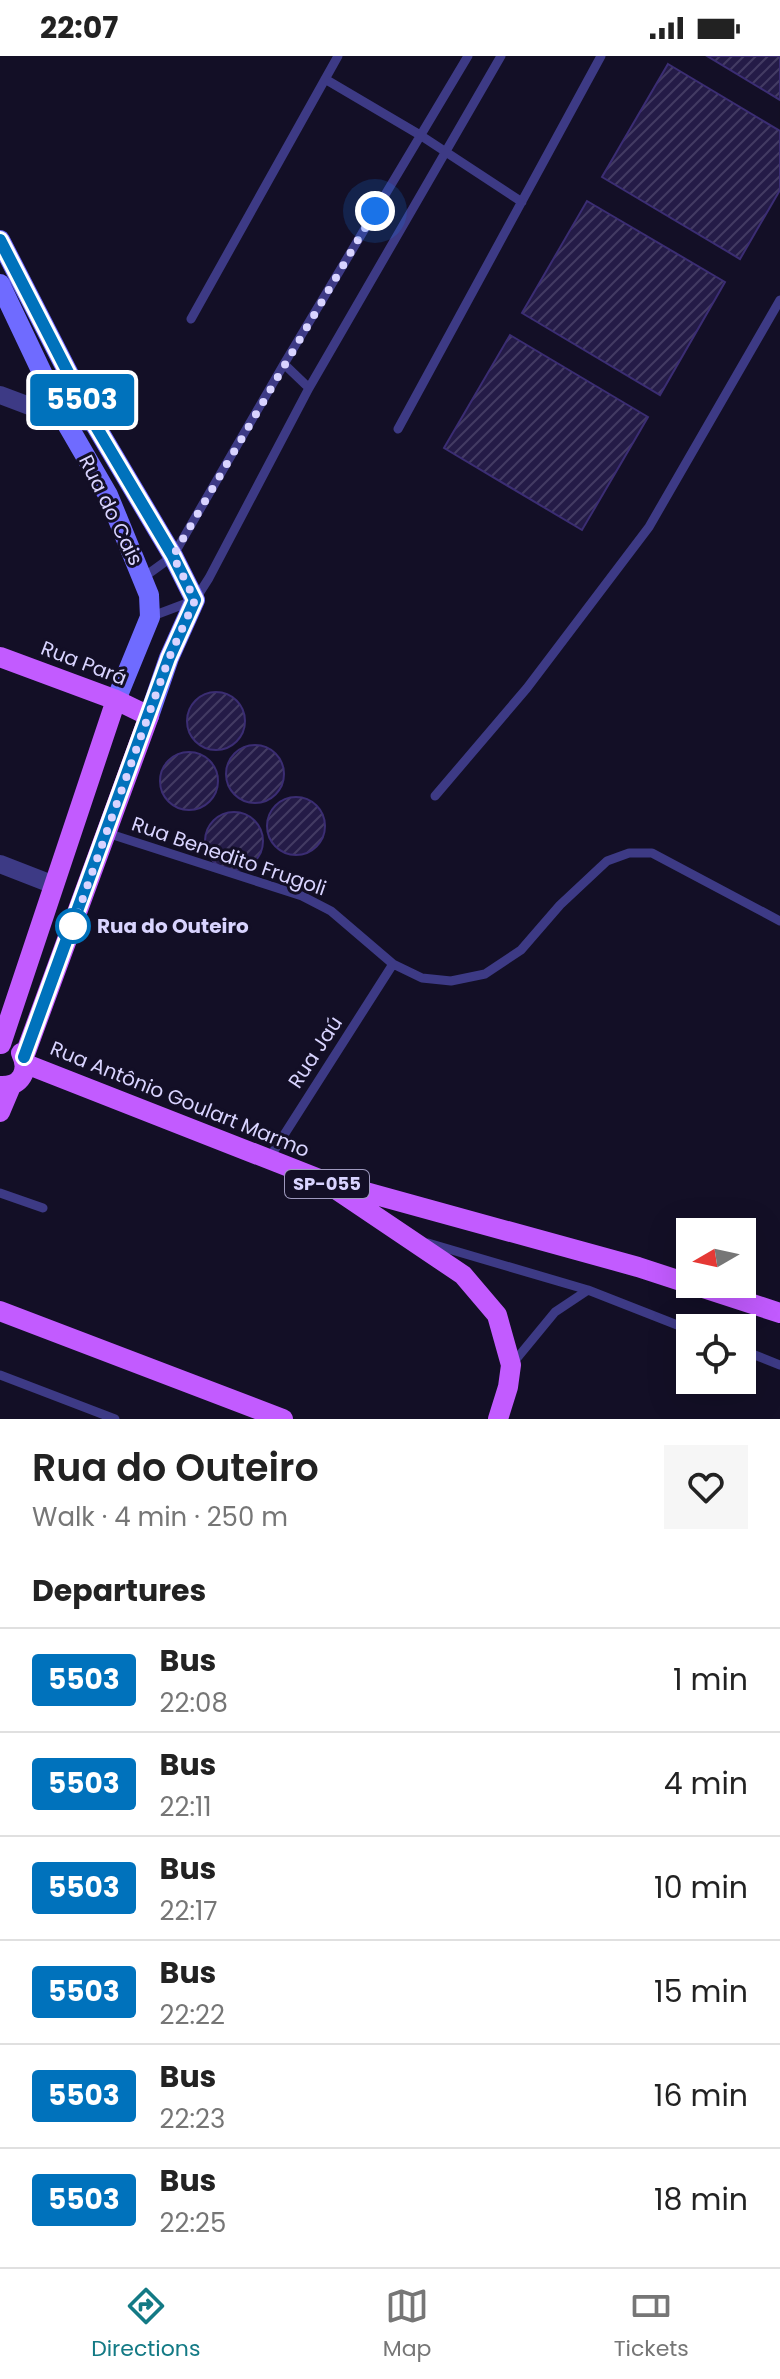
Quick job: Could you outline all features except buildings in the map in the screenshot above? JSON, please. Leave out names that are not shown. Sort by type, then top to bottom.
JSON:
[{"type":"main road","name":"Rua do Cais","points":[[0,240],[94,423],[173,556],[195,600]]},
{"type":"main road","name":"Rua do Cais","points":[[0,284],[64,419],[108,495],[144,577],[150,617]]},
{"type":"main road","points":[[0,1112],[6,1086],[22,1077],[25,1060],[169,658],[195,600]]},
{"type":"main road","points":[[0,1044],[116,700],[150,617]]},
{"type":"main road","name":"Rua Pará","points":[[0,657],[116,700],[149,716]]},
{"type":"main road","name":"Rua Antônio Goulart Marmo","points":[[0,1044],[15,1047],[25,1060],[322,1180],[463,1275],[497,1315],[511,1365],[498,1419]]},
{"type":"main road","points":[[322,1180],[676,1279]]},
{"type":"main road","points":[[733,1298],[780,1313]]},
{"type":"main road","points":[[0,1311],[283,1419]]},
{"type":"street","points":[[0,395],[64,419],[94,423]]},
{"type":"street","points":[[0,864],[54,885]]},
{"type":"lane","points":[[191,319],[338,56]]},
{"type":"lane","points":[[144,577],[173,556],[468,56]]},
{"type":"lane","points":[[150,617],[195,600],[209,578],[309,388],[501,56]]},
{"type":"lane","points":[[398,429],[601,56]]},
{"type":"lane","points":[[325,79],[420,135],[522,202]]},
{"type":"lane","points":[[435,796],[527,688],[649,527],[780,300]]},
{"type":"lane","points":[[284,364],[309,388]]},
{"type":"lane","name":"Rua Benedito Frugoli","points":[[107,833],[302,896],[331,911],[393,964],[422,978],[451,981],[485,974],[521,950],[560,905],[607,861],[629,853],[652,853],[780,921]]},
{"type":"lane","name":"Rua Jaú","points":[[268,1160],[393,964]]},
{"type":"lane","points":[[0,1193],[43,1208]]},
{"type":"lane","points":[[405,1236],[588,1290],[676,1325]]},
{"type":"lane","points":[[511,1365],[555,1312],[588,1290]]},
{"type":"lane","points":[[756,1356],[780,1365]]},
{"type":"lane","points":[[0,1375],[115,1419]]},
{"type":"bus line","name":"5503","points":[[0,240],[94,423],[173,556],[195,600],[169,658],[24,1057]]},
{"type":"place","name":"Rua do Outeiro","points":[[73,926]]},
{"type":"route","points":[[73,926],[169,658],[195,600],[173,556],[375,211]]}]
